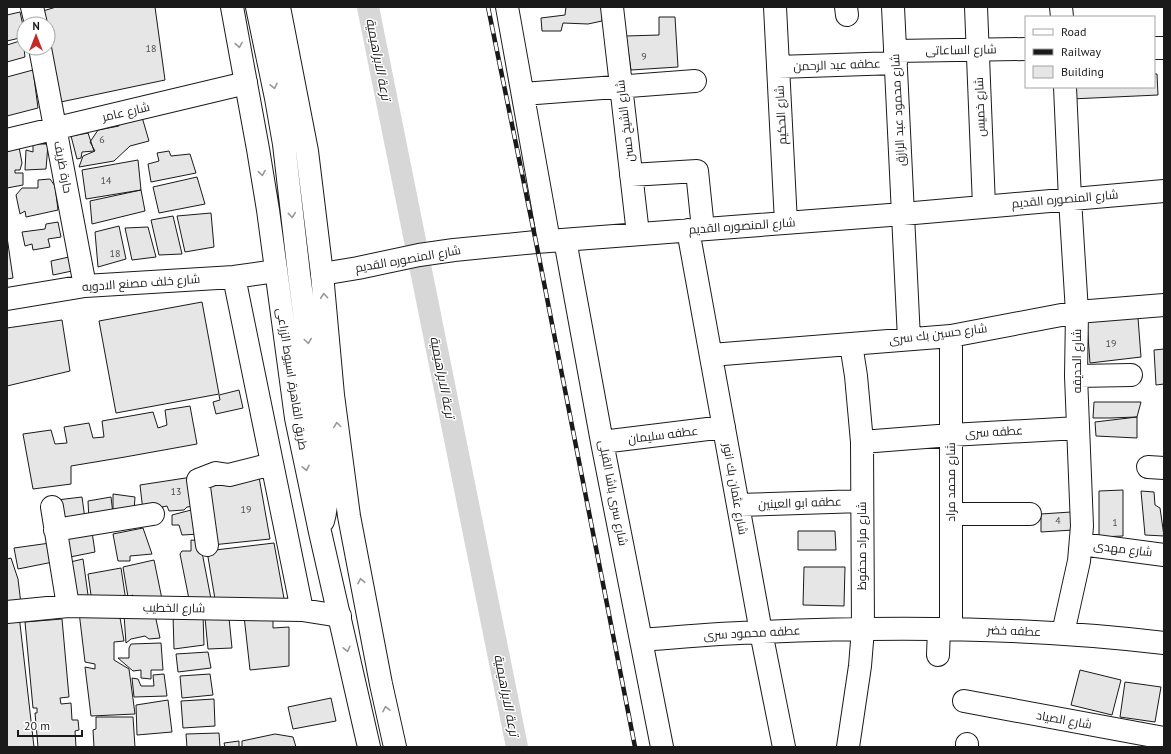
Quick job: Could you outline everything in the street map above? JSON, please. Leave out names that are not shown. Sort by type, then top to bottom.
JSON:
[{"type":"main road","name":"طريق القاهرة, اسيوط الزراعى","points":[[232,7],[268,210],[296,418],[320,532],[369,747]]},
{"type":"main road","points":[[257,7],[284,144],[327,494],[327,507],[320,532]]},
{"type":"main road","points":[[279,7],[307,151],[322,274],[333,395],[349,516],[381,684],[395,747]]},
{"type":"main road","name":"شارع سرى باشا القبلى","points":[[507,7],[523,94],[602,442],[662,747]]},
{"type":"main road","name":"شارع الشيخ حسن","points":[[612,7],[638,234]]},
{"type":"main road","name":"شارع الحكيم","points":[[775,7],[786,223]]},
{"type":"main road","name":"شارع محمود عبد الرازق","points":[[893,7],[909,339]]},
{"type":"main road","name":"شارع خميس","points":[[976,7],[984,206]]},
{"type":"main road","name":"شارع الساعاتى","points":[[896,57],[978,50],[1025,48]]},
{"type":"main road","name":"حارة ظريف","points":[[42,56],[85,286]]},
{"type":"main road","name":"عطفه عبد الرحمن","points":[[778,67],[896,57]]},
{"type":"main road","points":[[523,94],[695,81]]},
{"type":"main road","name":"شارع عامر","points":[[7,140],[246,84]]},
{"type":"main road","name":"شارع الحديقه","points":[[1063,633],[1076,578],[1081,544],[1082,509],[1076,376],[1077,312],[1065,88]]},
{"type":"main road","name":"شارع عثمان بك انور","points":[[631,175],[697,171],[695,230],[711,355],[761,632],[784,747]]},
{"type":"main road","name":"شارع المنصوره القديم","points":[[322,274],[419,255],[454,250],[557,240],[903,214],[1164,191]]},
{"type":"main road","name":"شارع خلف مصنع الادويه","points":[[7,299],[85,286],[234,277],[276,271]]},
{"type":"main road","points":[[234,277],[302,610]]},
{"type":"main road","name":"شارع حسين بك سرى","points":[[711,355],[951,336],[1077,312],[1164,304]]},
{"type":"main road","name":"شارع محمد مراد","points":[[938,656],[945,629],[951,514],[951,336]]},
{"type":"main road","name":"شارع مراد محفوظ","points":[[848,747],[860,666],[862,629],[862,442],[852,344]]},
{"type":"main road","points":[[1076,376],[1130,375]]},
{"type":"main road","name":"عطفه سليمان","points":[[602,442],[724,427]]},
{"type":"main road","name":"عطفه سرى","points":[[862,442],[951,435],[1078,428]]},
{"type":"main road","points":[[207,545],[198,480],[216,473],[228,475],[272,464]]},
{"type":"main road","name":"عطفه ابو العينين","points":[[738,505],[862,501]]},
{"type":"main road","points":[[52,507],[68,606]]},
{"type":"main road","points":[[55,530],[153,514]]},
{"type":"main road","points":[[951,514],[1030,514]]},
{"type":"main road","name":"شارع مهدى","points":[[1081,544],[1164,555]]},
{"type":"main road","name":"شارع الخطيب","points":[[7,612],[68,606],[302,610],[340,616]]},
{"type":"main road","name":"عطفه محمود سرى","points":[[641,640],[761,632],[862,629]]},
{"type":"main road","name":"عطفه خضر","points":[[862,629],[1007,630],[1063,633],[1164,643]]},
{"type":"main road","name":"شارع الصياد","points":[[964,701],[1164,738]]},
{"type":"building","points":[[56,7],[155,7],[165,80],[56,103],[49,56],[56,56],[56,16],[44,16],[43,11]]},
{"type":"building","points":[[566,7],[602,7],[602,21],[588,24],[563,23],[561,31],[542,31],[541,18],[565,15]]},
{"type":"building","points":[[20,12],[21,16],[16,16],[16,39],[7,41],[7,15]]},
{"type":"building","points":[[659,17],[675,17],[678,67],[631,70],[626,36],[659,35]]},
{"type":"building","points":[[16,42],[16,56],[25,57],[7,62],[7,45]]},
{"type":"building","points":[[33,70],[38,108],[7,116],[7,77]]},
{"type":"building","points":[[1155,74],[1157,74],[1158,95],[1071,99],[1070,88],[1155,88]]},
{"type":"building","points":[[142,117],[149,141],[130,146],[114,161],[79,167],[83,156],[95,151],[90,142],[98,130],[119,126],[119,123]]},
{"type":"building","points":[[88,133],[94,151],[82,152],[81,158],[77,159],[71,136]]},
{"type":"building","points":[[33,144],[48,144],[46,169],[25,170],[26,150],[33,152]]},
{"type":"building","points":[[19,147],[22,163],[20,170],[15,170],[15,173],[23,173],[23,185],[7,188],[7,149]]},
{"type":"building","points":[[169,151],[171,156],[190,154],[196,173],[151,182],[148,164],[159,161],[157,153]]},
{"type":"building","points":[[138,160],[141,190],[86,199],[82,170]]},
{"type":"building","points":[[197,177],[205,204],[159,213],[153,187]]},
{"type":"building","points":[[50,179],[55,186],[58,210],[26,217],[25,211],[20,214],[16,195],[22,188],[38,188],[38,180]]},
{"type":"building","points":[[141,190],[145,211],[92,224],[90,201]]},
{"type":"building","points":[[211,213],[214,247],[185,252],[177,216]]},
{"type":"building","points":[[173,216],[182,254],[159,255],[151,220]]},
{"type":"building","points":[[58,222],[61,237],[48,239],[50,247],[33,250],[32,244],[25,246],[22,232],[45,229],[46,224]]},
{"type":"building","points":[[119,226],[126,259],[98,267],[95,232]]},
{"type":"building","points":[[148,227],[156,257],[132,260],[125,228]]},
{"type":"building","points":[[7,237],[13,278],[7,279]]},
{"type":"building","points":[[69,257],[72,271],[53,275],[51,261]]},
{"type":"building","points":[[202,302],[219,394],[116,413],[99,321]]},
{"type":"building","points":[[1093,318],[1138,318],[1141,357],[1090,363],[1087,322]]},
{"type":"building","points":[[62,320],[70,371],[7,386],[7,328]]},
{"type":"building","points":[[1164,349],[1164,384],[1156,385],[1154,350]]},
{"type":"building","points":[[239,390],[243,408],[216,414],[213,402],[220,400],[219,395]]},
{"type":"building","points":[[1094,402],[1141,402],[1137,417],[1093,418]]},
{"type":"building","points":[[190,406],[197,444],[71,466],[71,484],[33,489],[23,434],[51,430],[55,444],[67,443],[64,427],[89,423],[93,438],[104,437],[102,421],[153,412],[158,428],[167,425],[165,410]]},
{"type":"building","points":[[1137,417],[1137,438],[1096,436],[1095,422]]},
{"type":"building","points":[[192,477],[195,506],[187,507],[184,510],[169,511],[167,506],[143,511],[140,485]]},
{"type":"building","points":[[259,477],[270,539],[212,545],[202,485]]},
{"type":"building","points":[[1123,490],[1123,536],[1099,537],[1099,491]]},
{"type":"building","points":[[1141,491],[1154,492],[1155,505],[1160,508],[1164,536],[1145,535]]},
{"type":"building","points":[[113,494],[135,497],[134,511],[113,514]]},
{"type":"building","points":[[82,497],[85,519],[61,523],[57,500]]},
{"type":"building","points":[[111,497],[113,514],[89,520],[88,501]]},
{"type":"building","points":[[195,509],[200,534],[182,535],[179,525],[172,525],[172,515]]},
{"type":"building","points":[[1071,512],[1073,530],[1041,532],[1041,514]]},
{"type":"building","points":[[143,528],[152,554],[130,556],[130,561],[118,561],[113,534]]},
{"type":"building","points":[[798,531],[835,531],[836,550],[798,550]]},
{"type":"building","points":[[92,532],[95,552],[65,558],[61,538]]},
{"type":"building","points":[[191,540],[203,541],[202,552],[211,599],[189,599],[180,554],[182,551],[191,551]]},
{"type":"building","points":[[50,543],[53,562],[18,569],[14,548]]},
{"type":"building","points":[[274,543],[285,604],[216,605],[207,551]]},
{"type":"building","points":[[11,558],[18,579],[21,604],[7,605],[7,559]]},
{"type":"building","points":[[83,559],[89,602],[71,601],[66,563]]},
{"type":"building","points":[[154,560],[163,604],[133,604],[133,595],[128,597],[123,567]]},
{"type":"building","points":[[804,567],[845,567],[844,606],[803,605]]},
{"type":"building","points":[[121,568],[126,601],[92,602],[88,574]]},
{"type":"building","points":[[154,610],[160,638],[149,639],[145,636],[131,639],[126,643],[124,615]]},
{"type":"building","points":[[79,612],[119,612],[124,641],[114,642],[114,660],[129,669],[135,714],[91,716],[85,667],[95,669],[95,664],[85,662]]},
{"type":"building","points":[[19,615],[34,747],[7,747],[7,616]]},
{"type":"building","points":[[173,615],[203,615],[204,645],[174,649]]},
{"type":"building","points":[[244,616],[273,616],[273,628],[289,627],[289,666],[250,670]]},
{"type":"building","points":[[205,618],[229,618],[232,648],[208,649]]},
{"type":"building","points":[[62,619],[69,697],[60,698],[61,704],[71,703],[72,720],[78,720],[79,730],[75,731],[76,747],[38,747],[35,713],[37,713],[37,708],[33,708],[25,622]]},
{"type":"building","points":[[161,643],[163,670],[151,670],[151,679],[141,678],[141,670],[133,671],[118,658],[129,658],[129,648],[131,644]]},
{"type":"building","points":[[208,652],[211,668],[178,672],[176,654]]},
{"type":"building","points":[[1080,670],[1121,680],[1112,715],[1071,705]]},
{"type":"building","points":[[164,674],[167,696],[134,697],[132,678],[138,679],[141,686],[154,686],[153,675]]},
{"type":"building","points":[[210,674],[213,695],[182,698],[180,676]]},
{"type":"building","points":[[1125,682],[1161,687],[1155,722],[1120,717]]},
{"type":"building","points":[[331,698],[336,721],[293,729],[288,707]]},
{"type":"building","points":[[214,699],[215,726],[183,728],[181,701]]},
{"type":"building","points":[[168,700],[172,732],[137,735],[136,705]]},
{"type":"building","points":[[96,717],[133,717],[135,747],[94,747],[93,730],[96,729]]},
{"type":"building","points":[[219,733],[220,747],[187,747],[186,734]]},
{"type":"building","points":[[275,734],[293,737],[296,747],[242,747],[242,741]]},
{"type":"building","points":[[239,741],[239,747],[225,747],[224,743]]},
{"type":"waterway","name":"ترعة الابراهيمية","points":[[368,7],[517,747]]},
{"type":"railway","points":[[488,7],[536,242],[635,747]]}]
